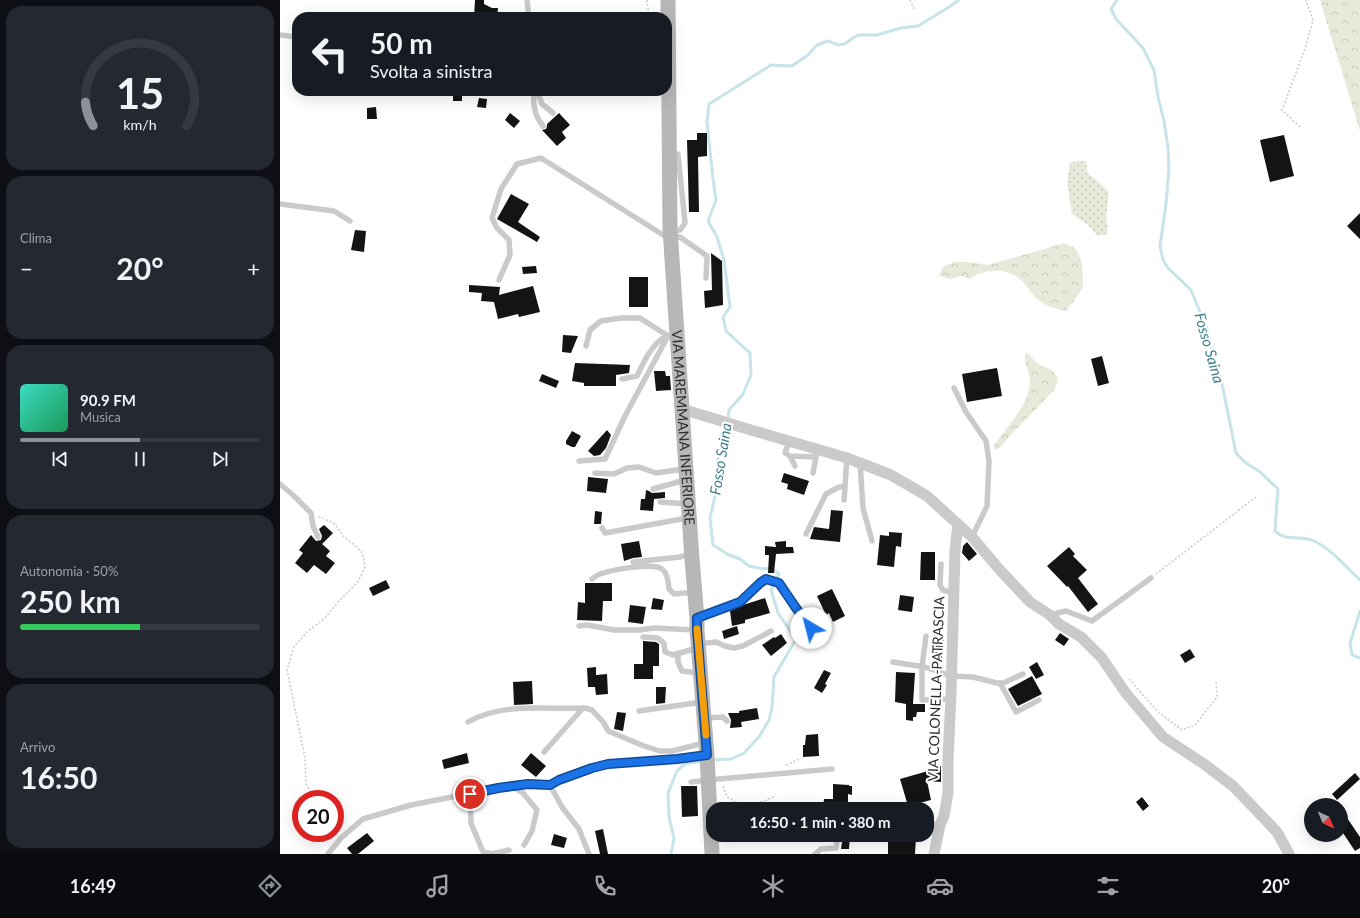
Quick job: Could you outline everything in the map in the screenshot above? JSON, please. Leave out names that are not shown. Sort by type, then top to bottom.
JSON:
[{"type":"main road","name":"VIA MAREMMANA INFERIORE","points":[[668,0],[668,12]]},
{"type":"main road","name":"VIA MAREMMANA INFERIORE","points":[[668,96],[671,336],[682,409],[704,718],[710,764],[712,854]]},
{"type":"street","points":[[682,409],[847,458],[891,475],[928,496],[972,537],[1030,602],[1050,614],[1058,624],[1080,637],[1102,658],[1125,692],[1163,737],[1204,764],[1233,786],[1277,832],[1289,854]]},
{"type":"street","name":"VIA COLONELLA-PATRASCIA","points":[[934,854],[940,825],[944,816],[948,793],[954,550],[958,524]]},
{"type":"lane","points":[[527,0],[528,12]]},
{"type":"lane","points":[[280,35],[292,36]]},
{"type":"lane","points":[[535,96],[533,103],[536,116],[543,126]]},
{"type":"lane","points":[[538,96],[542,104],[553,113]]},
{"type":"lane","points":[[499,280],[510,255],[509,240],[497,228],[492,218],[501,189],[517,164],[541,158],[671,236],[680,237],[707,256],[706,278]]},
{"type":"lane","points":[[280,204],[334,211],[350,221]]},
{"type":"lane","points":[[586,346],[590,330],[601,321],[621,318],[640,318],[671,336]]},
{"type":"lane","points":[[622,379],[637,376],[647,356],[662,338],[671,336]]},
{"type":"lane","points":[[579,461],[605,459],[626,416],[671,336]]},
{"type":"lane","points":[[954,388],[966,412],[986,441],[989,461],[987,506],[972,537]]},
{"type":"lane","points":[[789,442],[785,453],[790,456],[816,457],[813,473]]},
{"type":"lane","points":[[790,456],[795,466]]},
{"type":"lane","points":[[844,500],[847,458]]},
{"type":"lane","points":[[860,463],[863,508],[872,541]]},
{"type":"lane","points":[[595,473],[614,474],[627,468],[639,467],[656,473],[687,474]]},
{"type":"lane","points":[[653,489],[676,482],[687,474]]},
{"type":"lane","points":[[280,484],[294,495],[311,513],[313,526],[318,537]]},
{"type":"lane","points":[[806,534],[826,494],[845,485]]},
{"type":"lane","points":[[660,502],[689,511]]},
{"type":"lane","points":[[602,528],[605,533],[689,511]]},
{"type":"lane","points":[[633,562],[680,557],[692,554]]},
{"type":"lane","points":[[941,564],[940,585],[943,590],[954,593]]},
{"type":"lane","points":[[592,579],[599,575],[613,571],[650,566],[661,568],[667,575],[669,589],[674,594],[695,592]]},
{"type":"lane","points":[[1050,614],[1066,611],[1092,621],[1151,578]]},
{"type":"lane","points":[[643,637],[658,638],[664,643],[664,652],[673,655],[678,653],[766,579],[779,583],[811,628]]},
{"type":"lane","points":[[579,626],[587,625],[614,630],[639,630],[654,628],[698,635],[734,648],[743,646],[771,631]]},
{"type":"lane","points":[[926,636],[922,667],[922,700],[951,699]]},
{"type":"lane","points":[[678,653],[678,662],[682,671],[693,674],[701,673]]},
{"type":"lane","points":[[893,662],[922,667],[951,676],[974,677],[1000,683],[1023,674]]},
{"type":"lane","points":[[1000,683],[1016,712],[1039,700]]},
{"type":"lane","points":[[639,711],[703,702]]},
{"type":"lane","points":[[468,722],[480,715],[504,711],[541,708],[583,708],[592,710],[604,723],[608,731],[644,746],[660,751],[672,751],[710,764]]},
{"type":"lane","points":[[544,752],[583,708]]},
{"type":"lane","points":[[704,718],[723,717],[727,721]]},
{"type":"lane","points":[[691,782],[702,782],[710,764]]},
{"type":"lane","points":[[328,854],[341,838],[363,819],[411,805],[498,788],[528,784],[550,785],[559,780],[602,765],[710,764],[832,769]]},
{"type":"lane","points":[[550,785],[562,807],[579,829],[589,854]]},
{"type":"lane","points":[[513,787],[522,793],[537,810],[532,831],[524,845]]},
{"type":"lane","points":[[470,794],[471,823],[483,852],[492,854],[509,850]]},
{"type":"lane","points":[[934,824],[940,825]]},
{"type":"lane","points":[[837,842],[836,848],[840,854]]},
{"type":"lane","points":[[815,854],[821,849],[836,848]]},
{"type":"path","points":[[646,0],[648,12]]},
{"type":"path","points":[[910,0],[914,9]]},
{"type":"path","points":[[1300,127],[1282,110],[1306,46],[1313,20],[1306,0]]},
{"type":"path","points":[[1151,578],[1256,497]]},
{"type":"path","points":[[310,790],[306,784],[305,758],[287,670],[294,647],[308,632],[324,619],[358,582],[365,567],[363,554],[356,546],[344,537],[335,524],[311,513]]},
{"type":"path","points":[[1128,678],[1159,713],[1182,730],[1195,725],[1217,697],[1216,682]]},
{"type":"path","points":[[710,764],[727,797],[741,805],[756,804],[776,796]]},
{"type":"green space","points":[[1320,0],[1360,0],[1360,131]]},
{"type":"green space","points":[[1086,161],[1088,174],[1109,192],[1106,218],[1108,229],[1106,235],[1097,235],[1088,225],[1072,214],[1067,182],[1070,163]]},
{"type":"green space","points":[[1065,243],[1076,249],[1082,263],[1083,288],[1066,311],[1046,305],[1035,297],[1025,284],[1017,277],[1004,272],[990,271],[976,275],[969,279],[961,276],[949,279],[939,275],[944,266],[955,262],[969,262],[988,265]]},
{"type":"green space","points":[[1026,352],[1038,364],[1052,370],[1058,378],[1055,389],[1001,447],[994,450],[994,445],[1022,407],[1029,391],[1030,382],[1025,359]]},
{"type":"building","points":[[475,0],[484,0],[484,4],[492,8],[498,8],[498,12],[474,12]]},
{"type":"building","points":[[453,96],[462,96],[462,101],[453,101]]},
{"type":"building","points":[[479,98],[487,99],[486,108],[477,107]]},
{"type":"building","points":[[376,107],[377,119],[367,119],[367,108]]},
{"type":"building","points":[[510,113],[520,121],[514,128],[505,120]]},
{"type":"building","points":[[559,113],[570,125],[562,132],[566,138],[557,146],[542,130],[546,129],[547,124]]},
{"type":"building","points":[[697,133],[707,133],[707,156],[698,157],[699,212],[689,212],[687,140],[697,140]]},
{"type":"building","points":[[1284,135],[1294,176],[1270,182],[1260,140]]},
{"type":"building","points":[[511,194],[529,204],[518,222],[540,237],[537,242],[497,219]]},
{"type":"building","points":[[1360,213],[1360,239],[1347,226]]},
{"type":"building","points":[[355,230],[366,231],[364,252],[351,250]]},
{"type":"building","points":[[711,253],[722,261],[723,305],[705,308],[704,291],[712,290]]},
{"type":"building","points":[[536,266],[537,273],[523,274],[522,267]]},
{"type":"building","points":[[629,277],[648,277],[648,307],[629,307]]},
{"type":"building","points":[[469,285],[500,287],[499,295],[533,286],[540,312],[519,317],[518,314],[498,319],[494,302],[481,301],[482,293],[469,292]]},
{"type":"building","points":[[563,335],[578,336],[571,353],[562,352]]},
{"type":"building","points":[[1102,356],[1109,383],[1098,386],[1091,359]]},
{"type":"building","points":[[575,363],[630,365],[629,373],[616,375],[616,386],[584,386],[584,383],[572,381]]},
{"type":"building","points":[[997,368],[1002,396],[967,402],[962,374]]},
{"type":"building","points":[[654,371],[665,371],[666,376],[670,376],[671,390],[656,391]]},
{"type":"building","points":[[542,374],[559,381],[556,388],[539,381]]},
{"type":"building","points":[[607,430],[611,435],[606,448],[600,455],[594,456],[588,451]]},
{"type":"building","points":[[572,431],[581,436],[575,447],[566,444],[566,441]]},
{"type":"building","points":[[784,473],[809,481],[804,495],[787,489],[788,484],[781,482]]},
{"type":"building","points":[[588,477],[608,479],[606,493],[587,491]]},
{"type":"building","points":[[646,490],[652,493],[665,492],[665,498],[654,499],[653,511],[640,510],[641,499],[645,499]]},
{"type":"building","points":[[831,510],[843,511],[840,542],[810,539],[814,527],[829,529]]},
{"type":"building","points":[[595,511],[602,512],[601,524],[594,524]]},
{"type":"building","points":[[324,525],[333,533],[322,544],[330,551],[326,556],[335,563],[326,574],[314,565],[307,573],[295,563],[303,553],[299,550],[311,535],[316,541],[321,540],[322,536],[319,529]]},
{"type":"building","points":[[889,532],[902,533],[901,547],[896,546],[894,567],[877,565],[880,535],[889,536]]},
{"type":"building","points":[[639,541],[642,557],[624,561],[621,544]]},
{"type":"building","points":[[786,541],[786,547],[793,547],[794,553],[776,554],[774,573],[768,573],[769,555],[765,555],[765,546],[776,547],[775,542]]},
{"type":"building","points":[[967,542],[977,554],[969,561],[962,553],[963,546]]},
{"type":"building","points":[[1069,547],[1075,554],[1073,556],[1087,570],[1078,578],[1098,604],[1088,612],[1068,586],[1067,587],[1047,566]]},
{"type":"building","points":[[921,552],[935,552],[935,580],[920,580]]},
{"type":"building","points":[[386,580],[390,588],[373,596],[369,588]]},
{"type":"building","points":[[585,583],[612,583],[612,601],[603,601],[602,621],[577,620],[578,602],[585,603]]},
{"type":"building","points":[[832,589],[845,616],[833,622],[829,613],[826,615],[817,596]]},
{"type":"building","points":[[900,595],[914,597],[912,612],[898,610]]},
{"type":"building","points":[[653,598],[664,600],[662,610],[651,609]]},
{"type":"building","points":[[765,598],[770,613],[745,620],[745,623],[732,626],[730,611]]},
{"type":"building","points":[[630,605],[646,607],[643,624],[628,622]]},
{"type":"building","points":[[737,626],[739,634],[724,639],[722,631]]},
{"type":"building","points":[[1060,633],[1069,639],[1064,646],[1055,640]]},
{"type":"building","points":[[781,634],[787,643],[771,656],[762,645]]},
{"type":"building","points":[[934,634],[944,634],[942,658],[933,658]]},
{"type":"building","points":[[643,641],[656,642],[659,644],[659,666],[653,666],[653,679],[634,679],[634,664],[643,664]]},
{"type":"building","points":[[1190,649],[1195,657],[1185,663],[1180,655]]},
{"type":"building","points":[[1037,662],[1044,675],[1036,679],[1029,667]]},
{"type":"building","points":[[596,667],[596,675],[607,674],[608,694],[596,695],[595,687],[588,687],[587,668]]},
{"type":"building","points":[[824,670],[831,673],[825,684],[827,685],[822,693],[814,688]]},
{"type":"building","points":[[896,672],[915,673],[913,704],[925,704],[925,712],[917,712],[916,717],[913,717],[913,721],[906,720],[906,704],[895,702]]},
{"type":"building","points":[[1032,676],[1042,694],[1018,706],[1008,689]]},
{"type":"building","points":[[532,681],[533,704],[514,705],[513,682]]},
{"type":"building","points":[[656,687],[666,687],[665,703],[656,704]]},
{"type":"building","points":[[757,708],[759,719],[741,722],[742,727],[730,728],[731,720],[728,713],[739,713],[739,711]]},
{"type":"building","points":[[617,712],[626,713],[623,731],[614,729]]},
{"type":"building","points":[[818,734],[819,756],[803,757],[803,745],[805,745],[806,735]]},
{"type":"building","points":[[467,753],[469,763],[444,769],[442,760]]},
{"type":"building","points":[[531,753],[546,766],[536,777],[521,765]]},
{"type":"building","points":[[935,765],[941,766],[941,782],[927,781],[931,800],[923,802],[907,802],[900,779],[935,769]]},
{"type":"building","points":[[1355,773],[1360,779],[1339,798],[1335,798],[1332,794]]},
{"type":"building","points":[[833,784],[852,786],[852,795],[848,794],[848,802],[824,802],[824,799],[833,799]]},
{"type":"building","points":[[681,786],[697,786],[698,816],[682,817]]},
{"type":"building","points":[[1142,797],[1149,806],[1143,811],[1136,802]]},
{"type":"building","points":[[1348,819],[1360,837],[1360,848],[1355,851],[1348,840]]},
{"type":"building","points":[[603,829],[608,854],[600,854],[595,831]]},
{"type":"building","points":[[367,833],[374,841],[358,854],[352,854],[347,848]]},
{"type":"building","points":[[554,834],[567,838],[564,848],[551,845]]},
{"type":"building","points":[[842,842],[850,842],[849,849],[841,849]]},
{"type":"building","points":[[888,842],[916,842],[915,854],[888,854]]},
{"type":"waterway","name":"Fosso Saina","points":[[712,760],[731,759],[744,753],[759,737],[769,720],[772,708],[774,677],[796,639],[778,613],[771,590],[779,574],[771,568],[763,569],[749,566],[740,559],[729,555],[713,545],[710,518],[718,483],[718,459],[726,431],[729,410],[743,394],[751,375],[750,353],[726,331],[723,317],[730,307],[724,260],[717,237],[708,221],[716,200],[707,122],[709,104],[771,65],[792,66],[808,55],[817,45],[828,41],[838,45],[844,44],[858,35],[877,35],[901,28],[918,26],[959,0]]},
{"type":"waterway","name":"Fosso Saina","points":[[1117,0],[1111,9],[1116,19],[1143,48],[1154,70],[1158,97],[1164,121],[1169,169],[1160,246],[1163,260],[1168,268],[1191,290],[1207,329],[1214,361],[1221,379],[1236,453],[1278,489],[1275,531],[1284,536],[1309,539],[1320,544],[1332,553],[1360,580]]},
{"type":"waterway","name":"Fosso Saina","points":[[1360,611],[1350,643],[1352,655],[1360,658]]},
{"type":"waterway","name":"Fosso Saina","points":[[671,854],[674,838],[669,817],[668,793],[677,771],[685,764],[703,761]]},
{"type":"slow traffic","points":[[697,629],[706,735]]},
{"type":"route","points":[[470,794],[528,784],[550,785],[559,780],[592,768],[608,764],[677,759],[707,755],[697,618],[740,602],[766,579],[779,583],[811,628]]}]
